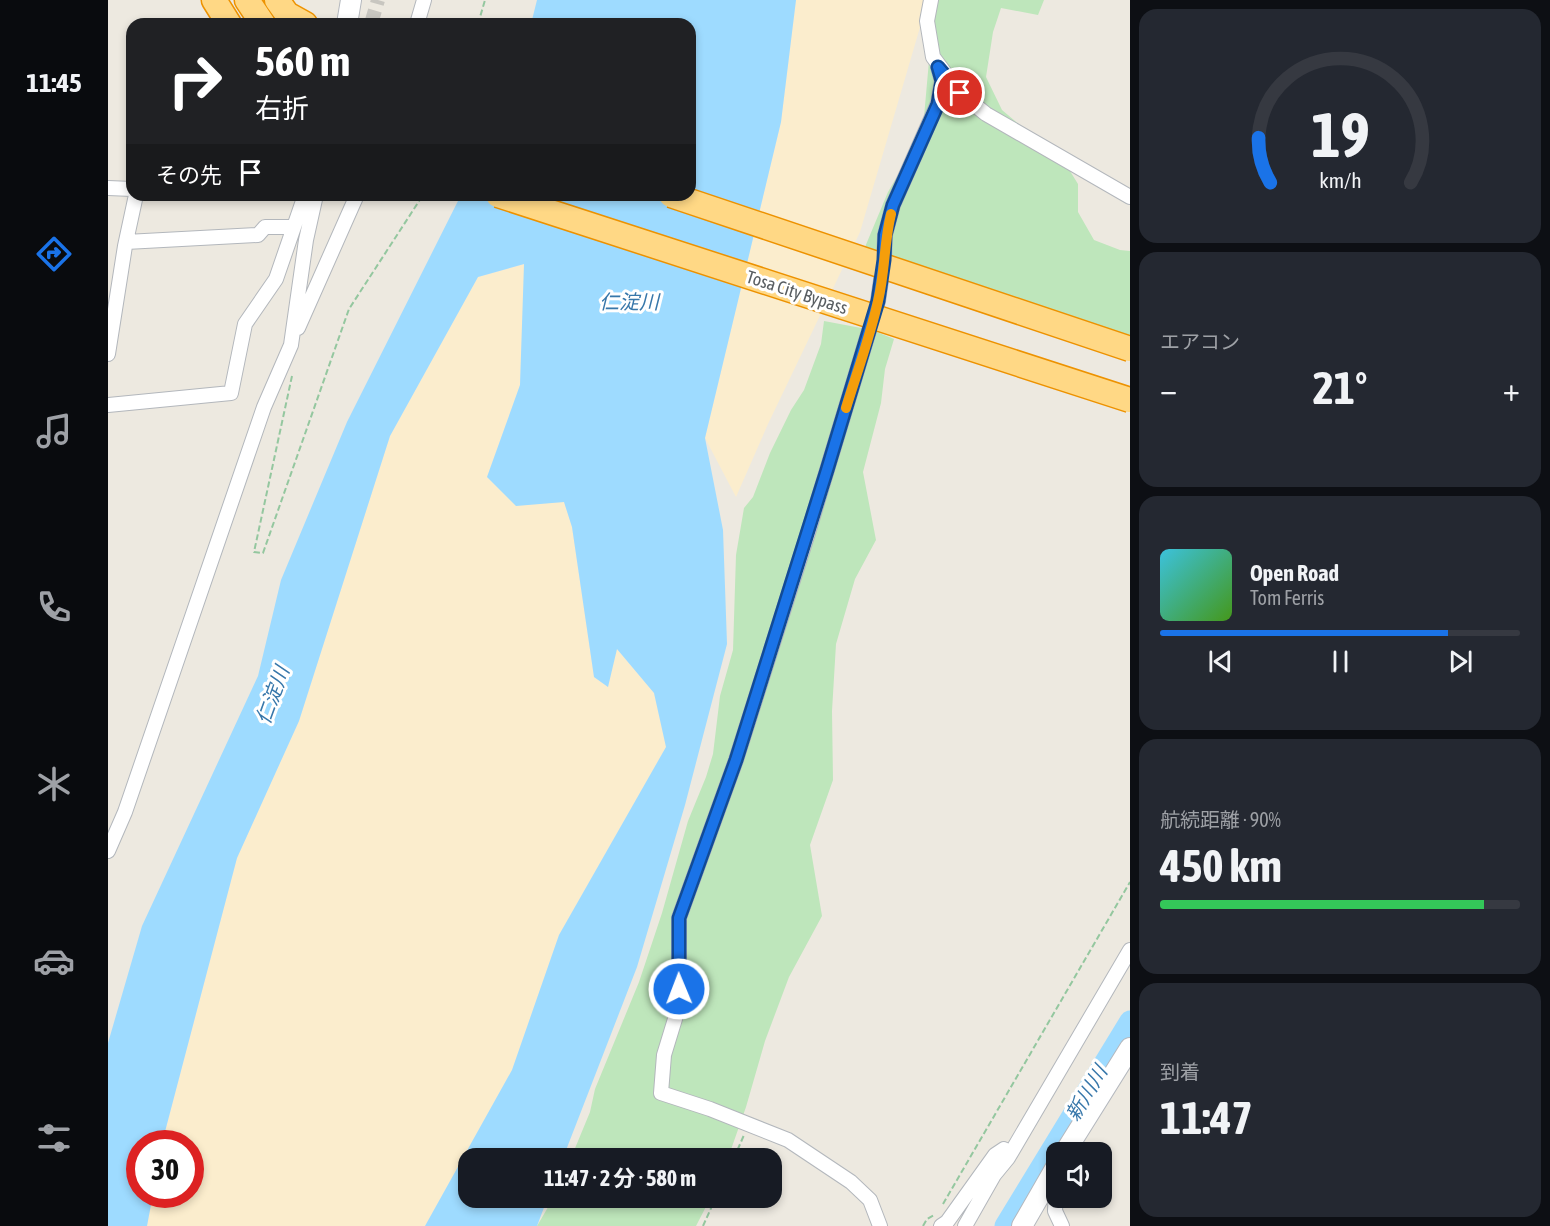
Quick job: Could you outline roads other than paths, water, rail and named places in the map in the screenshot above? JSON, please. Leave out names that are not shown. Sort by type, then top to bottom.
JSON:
[{"type":"highway","points":[[214,0],[225,18]]},
{"type":"highway","points":[[247,0],[259,18]]},
{"type":"highway","points":[[277,0],[286,14],[294,18]]},
{"type":"highway","name":"Tosa City Bypass","points":[[516,201],[1130,400]]},
{"type":"highway","points":[[689,201],[1130,349]]},
{"type":"main road","points":[[348,18],[351,0]]},
{"type":"main road","points":[[1071,1142],[1130,1048]]},
{"type":"main road","points":[[1022,1226],[1046,1184]]},
{"type":"street","points":[[419,18],[424,0]]},
{"type":"street","points":[[880,1226],[870,1200],[851,1182],[788,1140],[661,1093],[664,1055],[675,1019],[679,989],[679,918],[736,760],[878,301],[885,235],[893,205],[938,104],[942,81],[933,57],[927,21],[932,0]]},
{"type":"street","points":[[938,67],[960,93],[986,114],[1130,197]]},
{"type":"street","points":[[108,188],[126,189]]},
{"type":"street","points":[[108,354],[135,201]]},
{"type":"street","points":[[108,405],[231,393],[245,324],[276,279],[303,201]]},
{"type":"street","points":[[290,348],[306,240],[315,201]]},
{"type":"street","points":[[108,850],[125,812],[264,407],[354,201]]},
{"type":"street","points":[[126,242],[258,235],[265,227],[294,227]]},
{"type":"street","points":[[965,1226],[994,1175],[1008,1158],[1130,950]]},
{"type":"street","points":[[941,1226],[947,1222],[995,1155],[1004,1149],[1008,1158]]},
{"type":"street","points":[[1055,1208],[1062,1226]]},
{"type":"water","name":"仁淀川","points":[[537,0],[796,0],[781,122],[705,438],[723,530],[727,644],[685,805],[637,967],[567,1148],[468,1148],[512,1070],[559,935],[666,747],[654,693],[617,649],[608,687],[594,677],[572,527],[564,502],[516,506],[487,477],[520,385],[524,264],[478,277],[390,436],[299,721],[237,858],[165,1130],[126,1130],[126,1208],[150,1208],[147,1226],[108,1226],[108,1043],[142,926],[258,676],[281,580],[347,422],[458,201],[696,201],[696,18],[532,18]]},
{"type":"water","name":"仁淀川","points":[[458,1167],[458,1208],[544,1208],[537,1226],[425,1226]]},
{"type":"waterway","name":"新川川","points":[[1005,1226],[1130,1021]]},
{"type":"tunnel","points":[[373,18],[378,0]]}]
